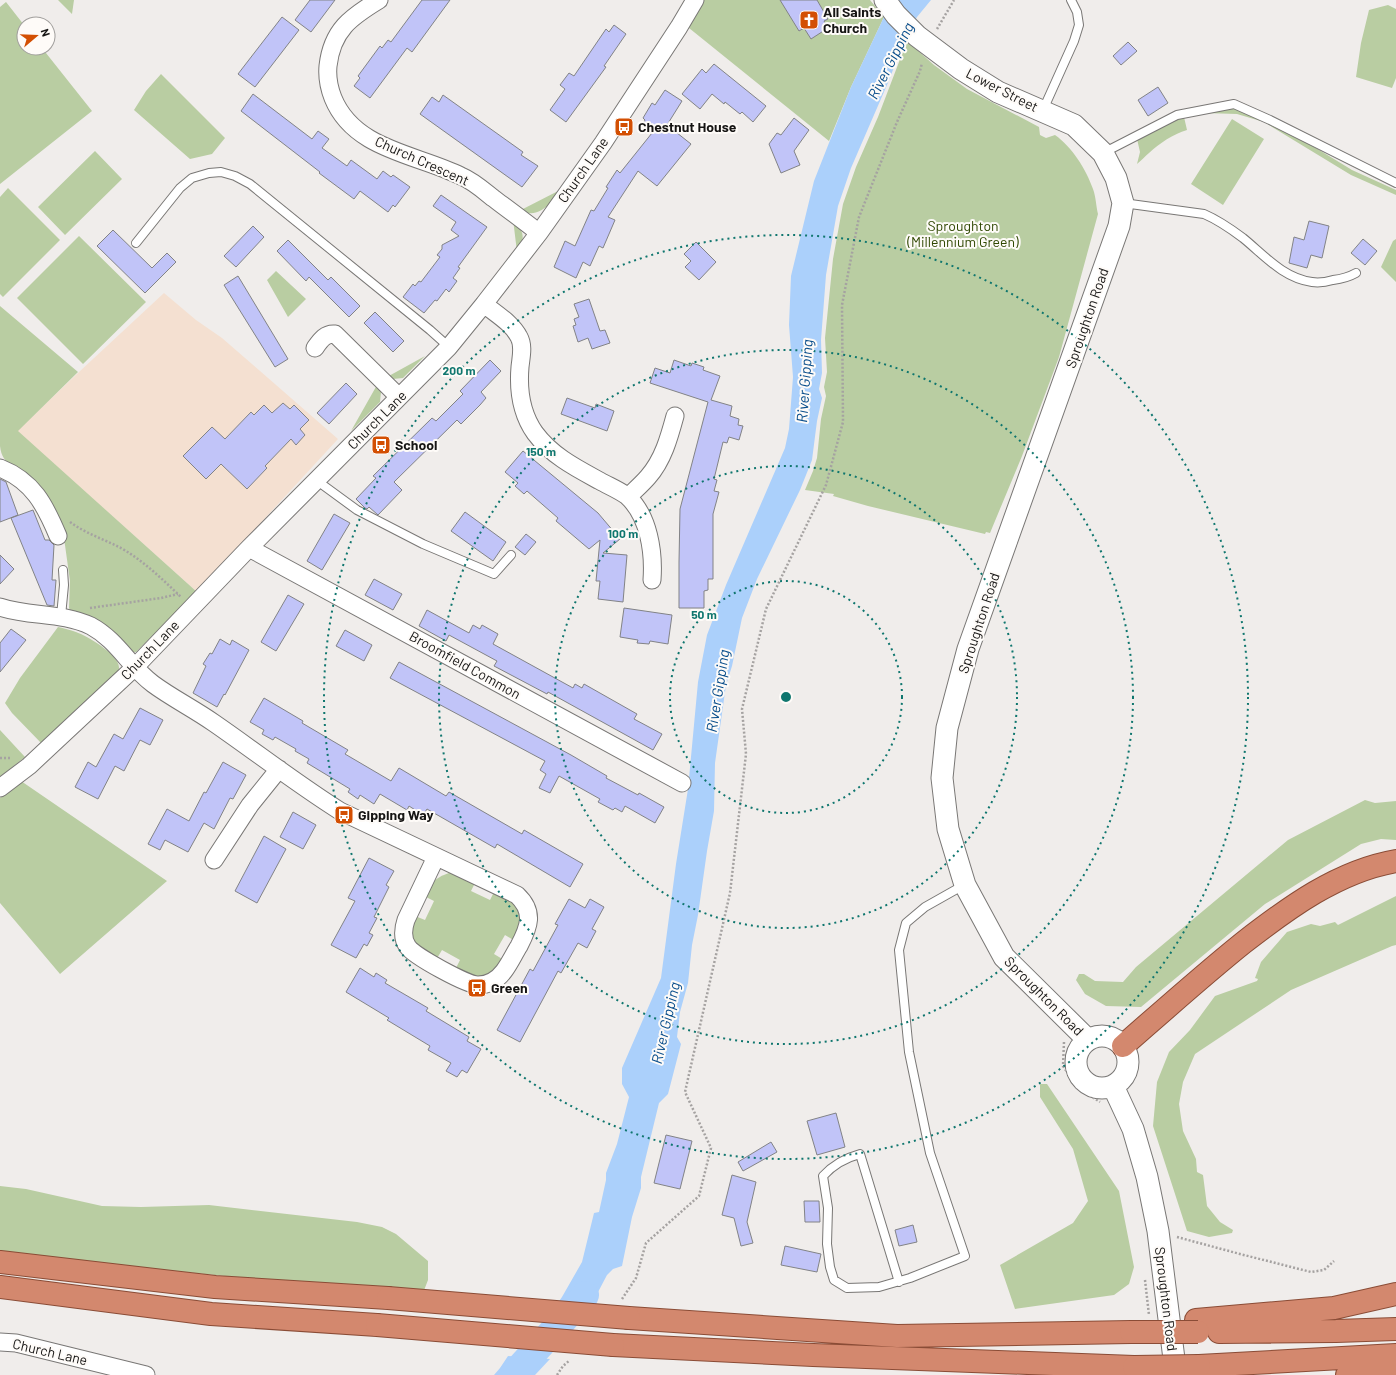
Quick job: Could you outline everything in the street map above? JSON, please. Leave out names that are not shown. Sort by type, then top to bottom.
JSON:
[{"type":"highway","points":[[1123,1046],[1212,968],[1274,918],[1319,890],[1347,875],[1384,863],[1396,861]]},
{"type":"highway","points":[[0,1262],[214,1287],[624,1311],[898,1336],[1137,1324],[1336,1331],[1396,1329]]},
{"type":"highway","points":[[0,1287],[211,1314],[613,1345],[813,1355],[1134,1367],[1199,1366],[1396,1355]]},
{"type":"highway","points":[[1197,1326],[1334,1308],[1396,1294]]},
{"type":"highway","points":[[1199,1366],[1221,1375]]},
{"type":"highway","points":[[1347,1375],[1396,1374]]},
{"type":"street","name":"Church Crescent","points":[[380,0],[356,15],[346,24],[338,33],[331,48],[327,71],[328,81],[340,111],[354,127],[382,145],[398,153],[454,173],[471,182],[539,233]]},
{"type":"street","name":"Church Lane","points":[[0,788],[29,766],[135,667],[249,548],[449,347],[539,233],[603,143],[695,0]]},
{"type":"street","name":"Lower Street","points":[[885,0],[896,15],[922,40],[961,69],[998,92],[1074,125],[1103,153],[1116,178]]},
{"type":"street","name":"Sproughton Road","points":[[1088,1040],[1004,957],[965,885],[948,830],[942,778],[947,728],[968,649],[1119,226],[1123,203],[1116,178]]},
{"type":"street","points":[[484,304],[510,324],[520,338],[522,346],[519,383],[520,396],[523,408],[535,432],[553,452],[566,463],[616,489],[628,497],[640,514],[648,534],[652,553],[652,580]]},
{"type":"street","points":[[315,348],[326,336],[335,334],[399,397]]},
{"type":"street","points":[[628,497],[655,469],[667,446],[675,416]]},
{"type":"street","points":[[0,468],[15,475],[31,487],[44,507],[58,536]]},
{"type":"street","name":"Broomfield Common","points":[[249,548],[682,783]]},
{"type":"street","points":[[0,607],[30,614],[64,617],[84,623],[101,633],[151,682],[170,696],[213,722],[280,769],[315,796],[340,811],[510,891],[522,899],[526,906],[529,918],[527,931],[504,971],[490,983],[479,985],[464,981],[416,955],[408,947],[405,941],[404,930],[406,920],[436,857]]},
{"type":"street","points":[[214,860],[250,805],[280,769]]},
{"type":"street","points":[[1095,1037],[1110,1037],[1117,1040],[1127,1052],[1128,1066],[1126,1073],[1122,1079],[1113,1086],[1102,1088],[1093,1086],[1086,1082],[1077,1069],[1076,1060],[1078,1052],[1082,1045],[1088,1040],[1095,1037]]},
{"type":"street","name":"Sproughton Road","points":[[1113,1086],[1132,1129],[1148,1177],[1158,1231],[1176,1375]]},
{"type":"street","name":"Church Lane","points":[[0,1342],[16,1343],[146,1375]]},
{"type":"lane","points":[[1043,111],[1074,42],[1079,25],[1077,12],[1071,0]]},
{"type":"lane","points":[[1103,153],[1177,115],[1234,104],[1270,120],[1396,183]]},
{"type":"lane","points":[[136,243],[180,188],[192,178],[208,173],[221,172],[235,176],[250,184],[449,347]]},
{"type":"lane","points":[[1123,203],[1187,211],[1209,216],[1244,239],[1276,267],[1302,280],[1325,282],[1340,279],[1356,273]]},
{"type":"lane","points":[[316,480],[357,510],[423,544],[494,574],[511,555]]},
{"type":"lane","points":[[63,570],[64,617]]},
{"type":"lane","points":[[898,1282],[860,1154],[848,1158],[830,1168],[823,1176],[828,1208],[827,1244],[830,1267],[834,1280],[847,1288],[879,1287],[898,1282],[965,1256],[930,1153],[909,1052],[900,950],[906,923],[925,907],[965,885]]},
{"type":"path","points":[[624,1311],[636,1278],[646,1243],[699,1196],[701,1189],[710,1148],[685,1092],[730,893],[746,754],[742,709],[766,609],[826,485],[843,422],[842,304],[859,217],[897,122],[920,71],[922,40],[954,0]]},
{"type":"path","points":[[67,520],[80,529],[129,553],[192,607]]},
{"type":"path","points":[[64,617],[71,612],[78,610],[161,598],[178,594]]},
{"type":"path","points":[[1061,1037],[1065,1042],[1064,1066],[1078,1087],[1101,1103]]},
{"type":"path","points":[[1158,1231],[1312,1272],[1324,1270],[1334,1261]]},
{"type":"path","points":[[1137,1324],[1144,1279]]},
{"type":"shaded area","points":[[164,293],[196,320],[222,338],[338,439],[197,592],[17,431]]},
{"type":"green space","points":[[58,0],[74,0],[72,14]]},
{"type":"green space","points":[[702,0],[870,0],[884,17],[851,87],[829,141],[689,28],[688,24]]},
{"type":"green space","points":[[6,2],[17,16],[16,56],[48,56],[92,111],[0,184],[0,7]]},
{"type":"green space","points":[[1388,5],[1396,9],[1396,78],[1392,88],[1356,77],[1361,43],[1369,10]]},
{"type":"green space","name":"Sproughton (Millennium Green)","points":[[907,41],[934,65],[967,89],[1039,127],[1040,135],[1046,138],[1055,135],[1061,140],[1078,159],[1090,181],[1094,192],[1098,214],[1059,357],[1022,456],[990,533],[986,532],[985,534],[868,506],[833,496],[834,494],[805,490],[817,458],[821,419],[826,396],[824,387],[827,372],[825,338],[833,259],[843,204],[856,167],[878,117]]},
{"type":"green space","points":[[161,74],[225,138],[212,154],[190,159],[134,110],[146,91]]},
{"type":"green space","points":[[1234,106],[1254,112],[1270,120],[1352,170],[1396,190],[1396,195],[1351,175],[1264,122],[1237,114],[1203,113],[1184,117],[1187,130],[1162,142],[1137,164],[1140,152],[1137,139],[1161,122],[1181,112],[1194,109]]},
{"type":"green space","points":[[1232,119],[1264,139],[1223,205],[1191,184]]},
{"type":"green space","points":[[95,151],[122,179],[65,235],[38,207]]},
{"type":"green space","points":[[8,188],[60,240],[3,297],[0,294],[0,197]]},
{"type":"green space","points":[[562,189],[550,204],[539,211],[527,213],[521,210]]},
{"type":"green space","points":[[513,219],[520,228],[523,238],[517,252]]},
{"type":"green space","points":[[79,236],[146,302],[83,364],[17,298]]},
{"type":"green space","points":[[1396,239],[1396,282],[1381,267],[1393,241]]},
{"type":"green space","points":[[276,271],[306,299],[288,317],[267,280]]},
{"type":"green space","points":[[0,306],[78,372],[18,431],[197,592],[136,652],[133,652],[71,612],[69,608],[70,581],[64,538],[2,455],[0,446]]},
{"type":"green space","points":[[425,356],[403,378],[393,379],[387,377]]},
{"type":"green space","points":[[377,385],[381,392],[380,402],[351,431]]},
{"type":"green space","points":[[58,627],[81,634],[95,642],[114,657],[118,663],[119,669],[117,674],[44,746],[12,713],[5,703],[20,678]]},
{"type":"green space","points":[[0,730],[25,757],[0,777]]},
{"type":"green space","points":[[21,781],[167,881],[60,974],[0,903],[0,798]]},
{"type":"green space","points":[[1365,800],[1375,803],[1396,801],[1396,840],[1381,839],[1361,844],[1265,904],[1141,1007],[1106,1006],[1085,994],[1076,980],[1079,974],[1084,974],[1095,981],[1123,982],[1136,967],[1288,840]]},
{"type":"green space","points":[[449,873],[454,873],[476,881],[471,891],[490,900],[495,890],[510,897],[522,915],[515,941],[505,935],[494,954],[504,960],[500,966],[483,978],[455,970],[460,960],[442,950],[436,960],[412,943],[409,927],[415,916],[425,920],[434,901],[424,896],[434,882],[440,877]]},
{"type":"green space","points":[[1396,896],[1396,945],[1291,990],[1195,1054],[1183,1082],[1179,1104],[1183,1131],[1196,1159],[1197,1172],[1203,1175],[1207,1206],[1220,1222],[1233,1230],[1232,1233],[1209,1237],[1187,1231],[1153,1126],[1157,1082],[1169,1052],[1190,1030],[1215,996],[1257,981],[1258,979],[1255,978],[1261,962],[1287,932],[1311,924],[1320,926],[1335,922],[1338,925]]},
{"type":"green space","points":[[1040,1084],[1047,1084],[1119,1191],[1134,1267],[1129,1284],[1114,1295],[1015,1309],[1000,1265],[1073,1223],[1088,1201],[1073,1149],[1040,1097]]},
{"type":"green space","points":[[0,1186],[26,1189],[102,1206],[141,1207],[209,1205],[357,1222],[382,1227],[396,1234],[428,1261],[428,1280],[423,1293],[212,1275],[0,1252]]},
{"type":"water","points":[[892,0],[931,0],[917,17],[903,42],[890,78],[851,168],[838,206],[826,275],[821,340],[822,373],[819,389],[822,398],[817,421],[812,460],[800,490],[757,579],[742,618],[732,666],[726,685],[715,763],[714,811],[692,945],[688,983],[680,1012],[677,1037],[681,1044],[668,1094],[659,1103],[641,1177],[641,1188],[632,1217],[622,1266],[613,1269],[607,1275],[597,1294],[587,1306],[557,1304],[582,1262],[594,1213],[599,1212],[606,1180],[606,1173],[617,1144],[629,1097],[622,1084],[622,1068],[661,978],[676,864],[688,789],[698,682],[707,635],[726,585],[785,448],[789,429],[793,377],[789,325],[791,276],[814,181],[851,87]]},
{"type":"water","points":[[508,1356],[550,1359],[535,1375],[494,1375]]},
{"type":"building","points":[[310,0],[335,0],[311,32],[295,20]]},
{"type":"building","points":[[422,0],[450,0],[412,52],[407,48],[370,98],[354,86],[360,78],[358,76],[380,46],[382,48],[388,40],[391,42]]},
{"type":"building","name":"All Saints Church","points":[[780,0],[817,0],[828,19],[824,21],[828,28],[811,39],[804,28],[799,31]]},
{"type":"building","points":[[282,17],[299,30],[255,87],[238,74]]},
{"type":"building","points":[[614,25],[626,34],[604,66],[606,67],[566,122],[550,110],[565,89],[560,85],[569,73],[574,76],[606,29],[609,32]]},
{"type":"building","points":[[1128,42],[1137,51],[1121,65],[1113,56]]},
{"type":"building","points":[[714,64],[766,106],[753,122],[742,112],[740,114],[712,94],[700,109],[682,94],[702,69],[706,73]]},
{"type":"building","points":[[1158,87],[1168,103],[1148,116],[1138,100]]},
{"type":"building","points":[[665,90],[682,101],[667,125],[691,144],[657,186],[638,171],[608,217],[615,220],[603,248],[599,246],[590,266],[583,262],[576,278],[554,267],[565,241],[575,246],[591,210],[594,211],[608,188],[606,187],[617,170],[620,173],[652,133],[642,126],[645,120],[643,118],[652,103],[655,105]]},
{"type":"building","points":[[253,94],[312,139],[318,131],[329,139],[322,148],[347,166],[351,160],[377,179],[383,171],[391,177],[393,175],[410,187],[395,207],[393,205],[388,212],[360,191],[354,199],[241,111]]},
{"type":"building","points":[[443,95],[523,152],[521,155],[538,166],[522,187],[420,114],[432,97],[439,102]]},
{"type":"building","points":[[794,118],[809,130],[794,151],[800,165],[781,173],[769,144],[777,133],[781,135]]},
{"type":"building","points":[[441,195],[487,227],[458,267],[460,268],[453,278],[457,281],[449,292],[446,289],[437,301],[435,300],[424,313],[403,297],[413,284],[415,286],[419,281],[421,282],[440,257],[437,255],[442,249],[442,245],[459,236],[451,230],[456,222],[433,206]]},
{"type":"building","points":[[1309,221],[1329,226],[1322,258],[1311,255],[1307,268],[1289,263],[1294,237],[1304,240]]},
{"type":"building","points":[[253,226],[264,237],[236,267],[224,256]]},
{"type":"building","points":[[113,230],[152,268],[167,253],[176,262],[145,293],[97,246]]},
{"type":"building","points":[[1363,239],[1377,251],[1365,265],[1351,253]]},
{"type":"building","points":[[288,240],[328,280],[331,277],[360,306],[349,317],[309,277],[306,281],[277,251]]},
{"type":"building","points":[[696,242],[716,262],[699,280],[685,267],[691,261],[684,254]]},
{"type":"building","points":[[238,276],[288,359],[275,367],[224,285]]},
{"type":"building","points":[[589,299],[600,331],[605,330],[610,343],[592,349],[588,338],[578,342],[573,326],[576,325],[574,319],[579,317],[574,304]]},
{"type":"building","points":[[375,312],[404,341],[393,352],[364,323]]},
{"type":"building","points":[[490,360],[501,371],[481,392],[486,398],[461,424],[457,420],[394,482],[402,490],[378,515],[369,507],[367,509],[365,508],[356,499],[376,478],[373,476],[432,418],[436,421],[463,394],[460,391]]},
{"type":"building","points":[[674,360],[691,366],[692,363],[704,367],[703,370],[720,376],[711,400],[732,406],[730,416],[739,419],[738,425],[743,426],[739,440],[729,437],[727,443],[723,442],[714,479],[717,480],[714,491],[719,492],[713,514],[713,579],[708,579],[708,590],[704,591],[704,608],[679,608],[680,509],[708,402],[650,383],[655,368],[670,373]]},
{"type":"building","points":[[346,383],[357,394],[329,424],[317,413]]},
{"type":"building","points":[[567,398],[595,408],[596,404],[614,411],[607,431],[561,414]]},
{"type":"building","points":[[283,403],[290,409],[294,405],[309,420],[300,429],[305,435],[296,445],[291,439],[265,466],[267,468],[247,489],[221,464],[206,479],[183,456],[212,427],[225,439],[251,412],[254,415],[264,405],[272,413]]},
{"type":"building","points":[[523,451],[598,513],[620,539],[603,553],[627,555],[623,602],[598,599],[600,581],[596,581],[600,540],[589,549],[556,521],[558,518],[527,491],[524,494],[515,486],[518,483],[505,472]]},
{"type":"building","points":[[0,479],[6,482],[18,515],[0,522]]},
{"type":"building","points":[[33,510],[45,540],[49,540],[54,545],[52,580],[56,580],[54,606],[47,605],[11,518]]},
{"type":"building","points":[[465,512],[506,542],[493,561],[451,531]]},
{"type":"building","points":[[334,514],[350,523],[322,570],[307,561]]},
{"type":"building","points":[[526,534],[536,542],[525,555],[515,547]]},
{"type":"building","points":[[0,555],[14,569],[0,584]]},
{"type":"building","points":[[374,579],[402,594],[393,610],[365,595]]},
{"type":"building","points":[[288,595],[304,604],[276,651],[261,642]]},
{"type":"building","points":[[624,608],[672,615],[668,644],[650,641],[649,644],[637,643],[638,640],[620,637]]},
{"type":"building","points":[[427,610],[469,633],[473,625],[480,629],[482,625],[498,634],[493,644],[573,688],[575,684],[582,688],[584,684],[637,714],[634,719],[662,734],[653,750],[548,692],[547,694],[494,666],[497,661],[449,635],[446,641],[419,626]]},
{"type":"building","points":[[11,629],[26,640],[0,672],[0,643]]},
{"type":"building","points":[[345,630],[372,645],[364,661],[336,646]]},
{"type":"building","points":[[220,639],[230,645],[232,640],[249,650],[217,707],[193,693],[206,666],[203,664],[210,653],[212,654]]},
{"type":"building","points":[[399,662],[571,755],[607,776],[606,778],[638,795],[639,793],[664,807],[655,823],[625,806],[622,812],[615,808],[613,810],[598,802],[600,799],[559,776],[550,793],[539,788],[546,774],[540,770],[545,761],[390,678]]},
{"type":"building","points":[[264,698],[303,721],[302,723],[348,750],[345,754],[391,781],[399,768],[446,796],[449,792],[522,834],[524,830],[583,864],[570,887],[497,844],[495,848],[427,809],[423,815],[409,806],[407,810],[380,794],[374,804],[360,795],[358,799],[348,792],[350,789],[307,763],[309,759],[295,751],[296,749],[275,737],[273,740],[262,734],[264,730],[250,722]]},
{"type":"building","points":[[140,708],[163,720],[150,745],[140,740],[124,771],[115,766],[98,799],[75,787],[88,762],[96,767],[114,734],[123,739]]},
{"type":"building","points":[[223,762],[246,775],[233,799],[230,798],[214,829],[204,823],[188,852],[165,840],[160,850],[148,844],[167,809],[189,821],[204,792],[206,793]]},
{"type":"building","points":[[293,812],[316,825],[303,849],[280,837]]},
{"type":"building","points":[[264,836],[286,849],[257,903],[235,891]]},
{"type":"building","points":[[369,858],[394,871],[386,885],[389,887],[374,917],[377,918],[369,933],[373,935],[367,946],[364,944],[356,958],[331,945],[355,901],[348,898]]},
{"type":"building","points":[[569,899],[585,908],[590,899],[604,907],[592,929],[596,931],[587,948],[578,943],[561,973],[558,971],[520,1042],[497,1030],[530,969],[533,971],[558,925],[555,924]]},
{"type":"building","points":[[360,968],[374,977],[376,973],[387,980],[385,983],[428,1008],[426,1011],[469,1037],[467,1041],[481,1049],[467,1073],[462,1070],[457,1077],[446,1071],[451,1063],[428,1050],[430,1046],[387,1020],[389,1018],[346,992]]},
{"type":"building","points":[[836,1113],[845,1147],[817,1155],[807,1121]]},
{"type":"building","points":[[666,1135],[692,1141],[680,1189],[654,1183]]},
{"type":"building","points":[[771,1142],[777,1152],[743,1171],[738,1162]]},
{"type":"building","points":[[732,1175],[756,1182],[747,1222],[753,1243],[741,1246],[734,1218],[722,1215]]},
{"type":"building","points":[[804,1201],[819,1201],[820,1222],[805,1222]]},
{"type":"building","points":[[913,1225],[917,1242],[899,1246],[895,1230]]},
{"type":"building","points":[[785,1246],[821,1254],[817,1272],[781,1265]]},
{"type":"waterway","name":"River Gipping","points":[[513,1375],[585,1295]]},
{"type":"place","name":"All Saints Church","points":[[809,20]]},
{"type":"place","name":"Chestnut House","points":[[624,127]]},
{"type":"place","name":"School","points":[[381,445]]},
{"type":"place","name":"Gipping Way","points":[[344,815]]},
{"type":"place","name":"Green","points":[[477,988]]}]
